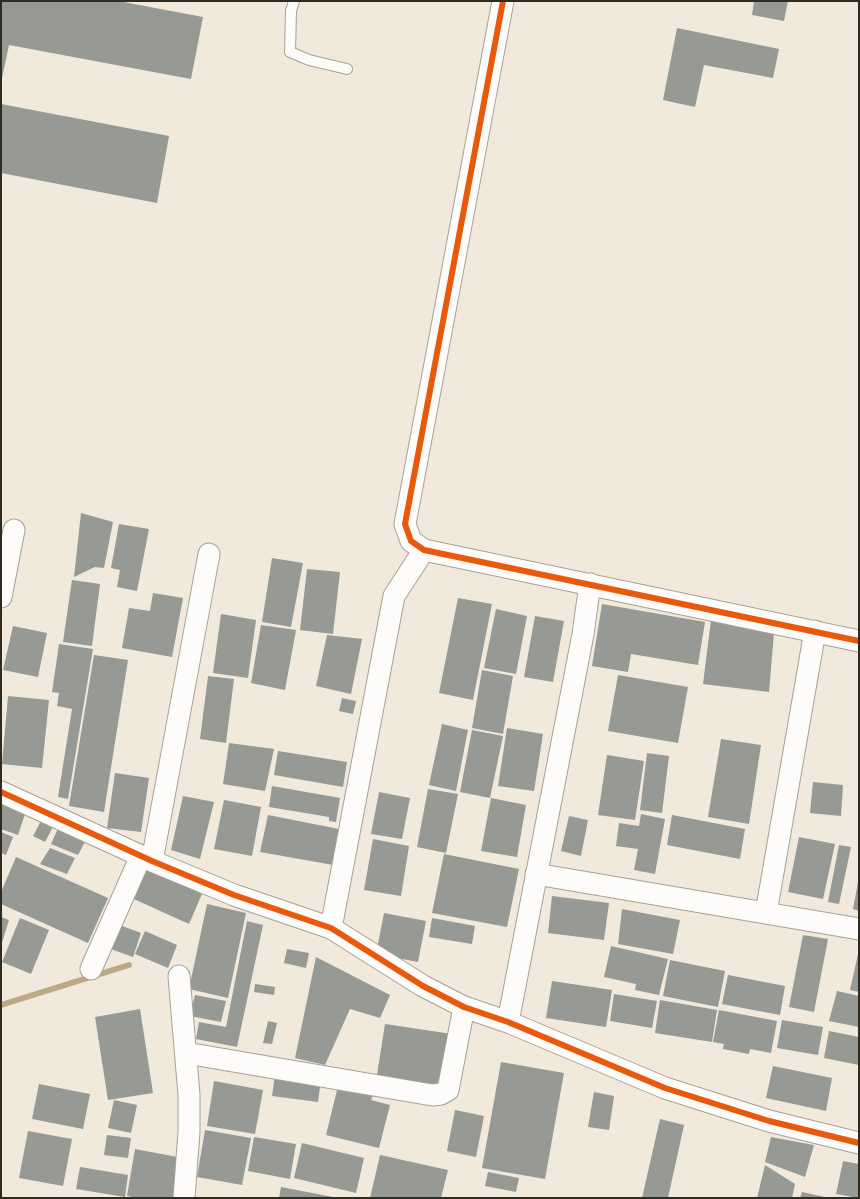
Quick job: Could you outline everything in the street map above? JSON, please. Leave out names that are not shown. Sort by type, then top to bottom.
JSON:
[{"type":"street","points":[[503,1],[405,524],[411,541],[424,550],[859,641]]},
{"type":"street","points":[[1,597],[14,530]]},
{"type":"street","points":[[331,928],[394,596],[424,550]]},
{"type":"street","points":[[91,969],[147,858],[209,554]]},
{"type":"street","points":[[508,1022],[583,634],[590,584]]},
{"type":"street","points":[[766,913],[815,632]]},
{"type":"street","points":[[1,792],[147,858],[234,895],[331,928],[424,986],[464,1007],[508,1022],[665,1088],[769,1121],[859,1143]]},
{"type":"street","points":[[536,874],[859,929]]},
{"type":"street","points":[[179,976],[189,1095],[189,1132],[184,1198]]},
{"type":"street","points":[[186,1053],[432,1095],[441,1094],[448,1090],[464,1007]]},
{"type":"lane","points":[[294,1],[291,11],[290,52],[309,60],[346,69]]},
{"type":"building","points":[[1,1],[118,1],[203,17],[191,79],[9,45],[1,83]]},
{"type":"building","points":[[754,1],[788,1],[784,21],[752,15]]},
{"type":"building","points":[[677,28],[779,49],[773,78],[704,65],[695,107],[663,100]]},
{"type":"building","points":[[1,104],[169,136],[157,203],[1,173]]},
{"type":"building","points":[[81,513],[113,522],[104,568],[95,567],[74,577]]},
{"type":"building","points":[[119,524],[149,529],[137,591],[117,587],[120,570],[111,568]]},
{"type":"building","points":[[272,558],[303,563],[291,627],[262,622]]},
{"type":"building","points":[[307,569],[340,572],[333,634],[300,630]]},
{"type":"building","points":[[72,580],[100,584],[92,646],[63,642]]},
{"type":"building","points":[[153,593],[183,598],[172,657],[122,648],[129,608],[150,611]]},
{"type":"building","points":[[458,598],[492,604],[473,700],[439,693]]},
{"type":"building","points":[[602,604],[705,622],[698,665],[631,654],[628,672],[592,666]]},
{"type":"building","points":[[496,609],[527,616],[516,674],[484,668]]},
{"type":"building","points":[[221,614],[256,620],[248,678],[213,673]]},
{"type":"building","points":[[535,616],[564,621],[553,682],[524,677]]},
{"type":"building","points":[[711,620],[774,633],[769,692],[703,684]]},
{"type":"building","points":[[261,625],[296,630],[285,690],[251,683]]},
{"type":"building","points":[[13,626],[47,633],[38,677],[3,670]]},
{"type":"building","points":[[327,635],[362,639],[351,694],[316,686]]},
{"type":"building","points":[[59,644],[93,649],[68,799],[58,797],[72,709],[57,706],[59,693],[52,692]]},
{"type":"building","points":[[94,655],[128,660],[104,812],[69,806]]},
{"type":"building","points":[[482,670],[513,676],[503,734],[472,728]]},
{"type":"building","points":[[618,675],[688,687],[678,743],[608,731]]},
{"type":"building","points":[[208,676],[234,679],[226,743],[200,739]]},
{"type":"building","points":[[8,696],[49,700],[42,768],[2,764]]},
{"type":"building","points":[[342,698],[356,701],[353,714],[339,711]]},
{"type":"building","points":[[442,724],[468,730],[456,791],[429,785]]},
{"type":"building","points":[[507,728],[543,734],[534,791],[498,786]]},
{"type":"building","points":[[472,730],[503,736],[490,798],[460,792]]},
{"type":"building","points":[[721,739],[761,745],[749,824],[708,817]]},
{"type":"building","points":[[229,743],[274,749],[265,791],[223,784]]},
{"type":"building","points":[[278,751],[347,762],[343,787],[274,775]]},
{"type":"building","points":[[647,753],[669,756],[662,813],[640,810]]},
{"type":"building","points":[[607,755],[644,761],[635,820],[598,815]]},
{"type":"building","points":[[115,773],[149,778],[141,832],[107,828]]},
{"type":"building","points":[[813,782],[843,785],[841,816],[810,813]]},
{"type":"building","points":[[272,786],[340,798],[336,822],[329,821],[329,817],[269,807]]},
{"type":"building","points":[[428,789],[458,794],[446,853],[417,847]]},
{"type":"building","points":[[379,792],[410,798],[402,839],[371,834]]},
{"type":"building","points":[[183,796],[214,802],[200,859],[171,850]]},
{"type":"building","points":[[491,798],[526,805],[517,857],[481,851]]},
{"type":"building","points":[[224,800],[261,807],[252,856],[214,849]]},
{"type":"building","points":[[1,802],[26,811],[18,835],[1,829]]},
{"type":"building","points":[[641,814],[665,819],[655,874],[634,870],[638,849],[616,846],[619,823],[639,826]]},
{"type":"building","points":[[268,815],[344,830],[339,866],[260,852]]},
{"type":"building","points":[[672,815],[745,829],[740,859],[667,845]]},
{"type":"building","points":[[569,816],[588,820],[581,856],[561,851]]},
{"type":"building","points":[[42,819],[54,825],[45,842],[33,836]]},
{"type":"building","points":[[60,824],[88,836],[78,855],[51,844]]},
{"type":"building","points":[[1,832],[13,837],[6,855],[1,853]]},
{"type":"building","points":[[799,837],[835,844],[823,899],[788,892]]},
{"type":"building","points":[[373,839],[409,846],[401,896],[364,890]]},
{"type":"building","points":[[839,845],[851,847],[839,904],[828,902]]},
{"type":"building","points":[[50,848],[75,858],[67,874],[40,864]]},
{"type":"building","points":[[444,854],[519,869],[507,927],[432,913]]},
{"type":"building","points":[[16,857],[108,898],[88,943],[1,904],[1,892]]},
{"type":"building","points":[[139,865],[202,894],[189,924],[125,895]]},
{"type":"building","points":[[859,882],[859,911],[853,909]]},
{"type":"building","points":[[552,896],[609,903],[604,940],[548,933]]},
{"type":"building","points":[[207,904],[246,913],[228,998],[189,989]]},
{"type":"building","points":[[622,909],[680,920],[673,954],[618,944]]},
{"type":"building","points":[[384,913],[426,921],[418,962],[376,954]]},
{"type":"building","points":[[1,917],[9,920],[1,946]]},
{"type":"building","points":[[20,918],[49,930],[31,974],[2,962]]},
{"type":"building","points":[[432,918],[475,926],[472,944],[429,937]]},
{"type":"building","points":[[247,921],[263,925],[237,1047],[196,1039],[199,1022],[226,1027]]},
{"type":"building","points":[[117,924],[141,933],[133,957],[108,948]]},
{"type":"building","points":[[145,931],[177,945],[168,968],[135,954]]},
{"type":"building","points":[[803,935],[828,939],[814,1012],[789,1007]]},
{"type":"building","points":[[611,946],[668,959],[659,995],[635,990],[636,984],[604,977]]},
{"type":"building","points":[[287,949],[309,953],[306,968],[284,963]]},
{"type":"building","points":[[859,954],[859,992],[850,990]]},
{"type":"building","points":[[316,957],[390,995],[380,1018],[350,1009],[325,1065],[295,1058]]},
{"type":"building","points":[[670,960],[725,971],[718,1007],[663,996]]},
{"type":"building","points":[[728,975],[785,986],[780,1015],[722,1004]]},
{"type":"building","points":[[552,981],[612,990],[606,1027],[546,1018]]},
{"type":"building","points":[[255,984],[275,987],[274,995],[254,992]]},
{"type":"building","points":[[837,991],[859,996],[859,1027],[829,1021]]},
{"type":"building","points":[[614,994],[657,1001],[652,1028],[610,1021]]},
{"type":"building","points":[[195,995],[226,1001],[221,1022],[190,1016]]},
{"type":"building","points":[[660,1000],[717,1010],[712,1042],[655,1033]]},
{"type":"building","points":[[140,1009],[153,1093],[108,1100],[95,1017]]},
{"type":"building","points":[[719,1010],[777,1021],[771,1053],[750,1049],[749,1054],[723,1049],[724,1044],[713,1042]]},
{"type":"building","points":[[782,1020],[823,1027],[818,1055],[777,1048]]},
{"type":"building","points":[[268,1021],[277,1023],[272,1044],[263,1043]]},
{"type":"building","points":[[385,1024],[452,1034],[442,1092],[376,1081]]},
{"type":"building","points":[[829,1031],[859,1037],[859,1065],[824,1058]]},
{"type":"building","points":[[501,1062],[564,1073],[545,1179],[482,1168]]},
{"type":"building","points":[[773,1066],[832,1078],[826,1111],[766,1098]]},
{"type":"building","points":[[275,1074],[321,1080],[318,1102],[272,1096]]},
{"type":"building","points":[[214,1081],[263,1090],[255,1134],[207,1126]]},
{"type":"building","points":[[39,1084],[90,1094],[83,1129],[32,1119]]},
{"type":"building","points":[[338,1086],[373,1095],[371,1100],[390,1105],[379,1148],[326,1135]]},
{"type":"building","points":[[594,1092],[614,1096],[609,1130],[588,1127]]},
{"type":"building","points":[[114,1100],[137,1105],[131,1133],[108,1128]]},
{"type":"building","points":[[455,1110],[484,1116],[476,1157],[447,1151]]},
{"type":"building","points":[[660,1119],[684,1125],[668,1198],[642,1198]]},
{"type":"building","points":[[205,1130],[251,1138],[242,1185],[197,1177]]},
{"type":"building","points":[[28,1131],[72,1139],[63,1186],[19,1178]]},
{"type":"building","points":[[107,1135],[131,1138],[128,1158],[104,1155]]},
{"type":"building","points":[[254,1137],[296,1144],[290,1179],[248,1171]]},
{"type":"building","points":[[771,1137],[814,1145],[805,1177],[765,1162]]},
{"type":"building","points":[[302,1143],[364,1158],[356,1193],[294,1178]]},
{"type":"building","points":[[135,1149],[183,1158],[176,1198],[138,1198],[127,1196]]},
{"type":"building","points":[[380,1155],[448,1170],[441,1198],[370,1198]]},
{"type":"building","points":[[843,1161],[859,1164],[859,1198],[836,1194]]},
{"type":"building","points":[[765,1165],[795,1184],[792,1198],[757,1198]]},
{"type":"building","points":[[80,1167],[128,1175],[125,1197],[76,1189]]},
{"type":"building","points":[[488,1172],[519,1178],[516,1192],[485,1186]]},
{"type":"building","points":[[281,1187],[333,1197],[333,1198],[279,1198]]},
{"type":"building","points":[[802,1192],[825,1197],[825,1198],[800,1198]]},
{"type":"waterway","points":[[1,1005],[129,965]]},
{"type":"cycle path","points":[[503,1],[405,524],[411,541],[424,550],[859,641]]},
{"type":"cycle path","points":[[1,792],[152,861],[234,895],[331,928],[423,986],[464,1007],[508,1022],[665,1088],[769,1121],[859,1143]]}]
